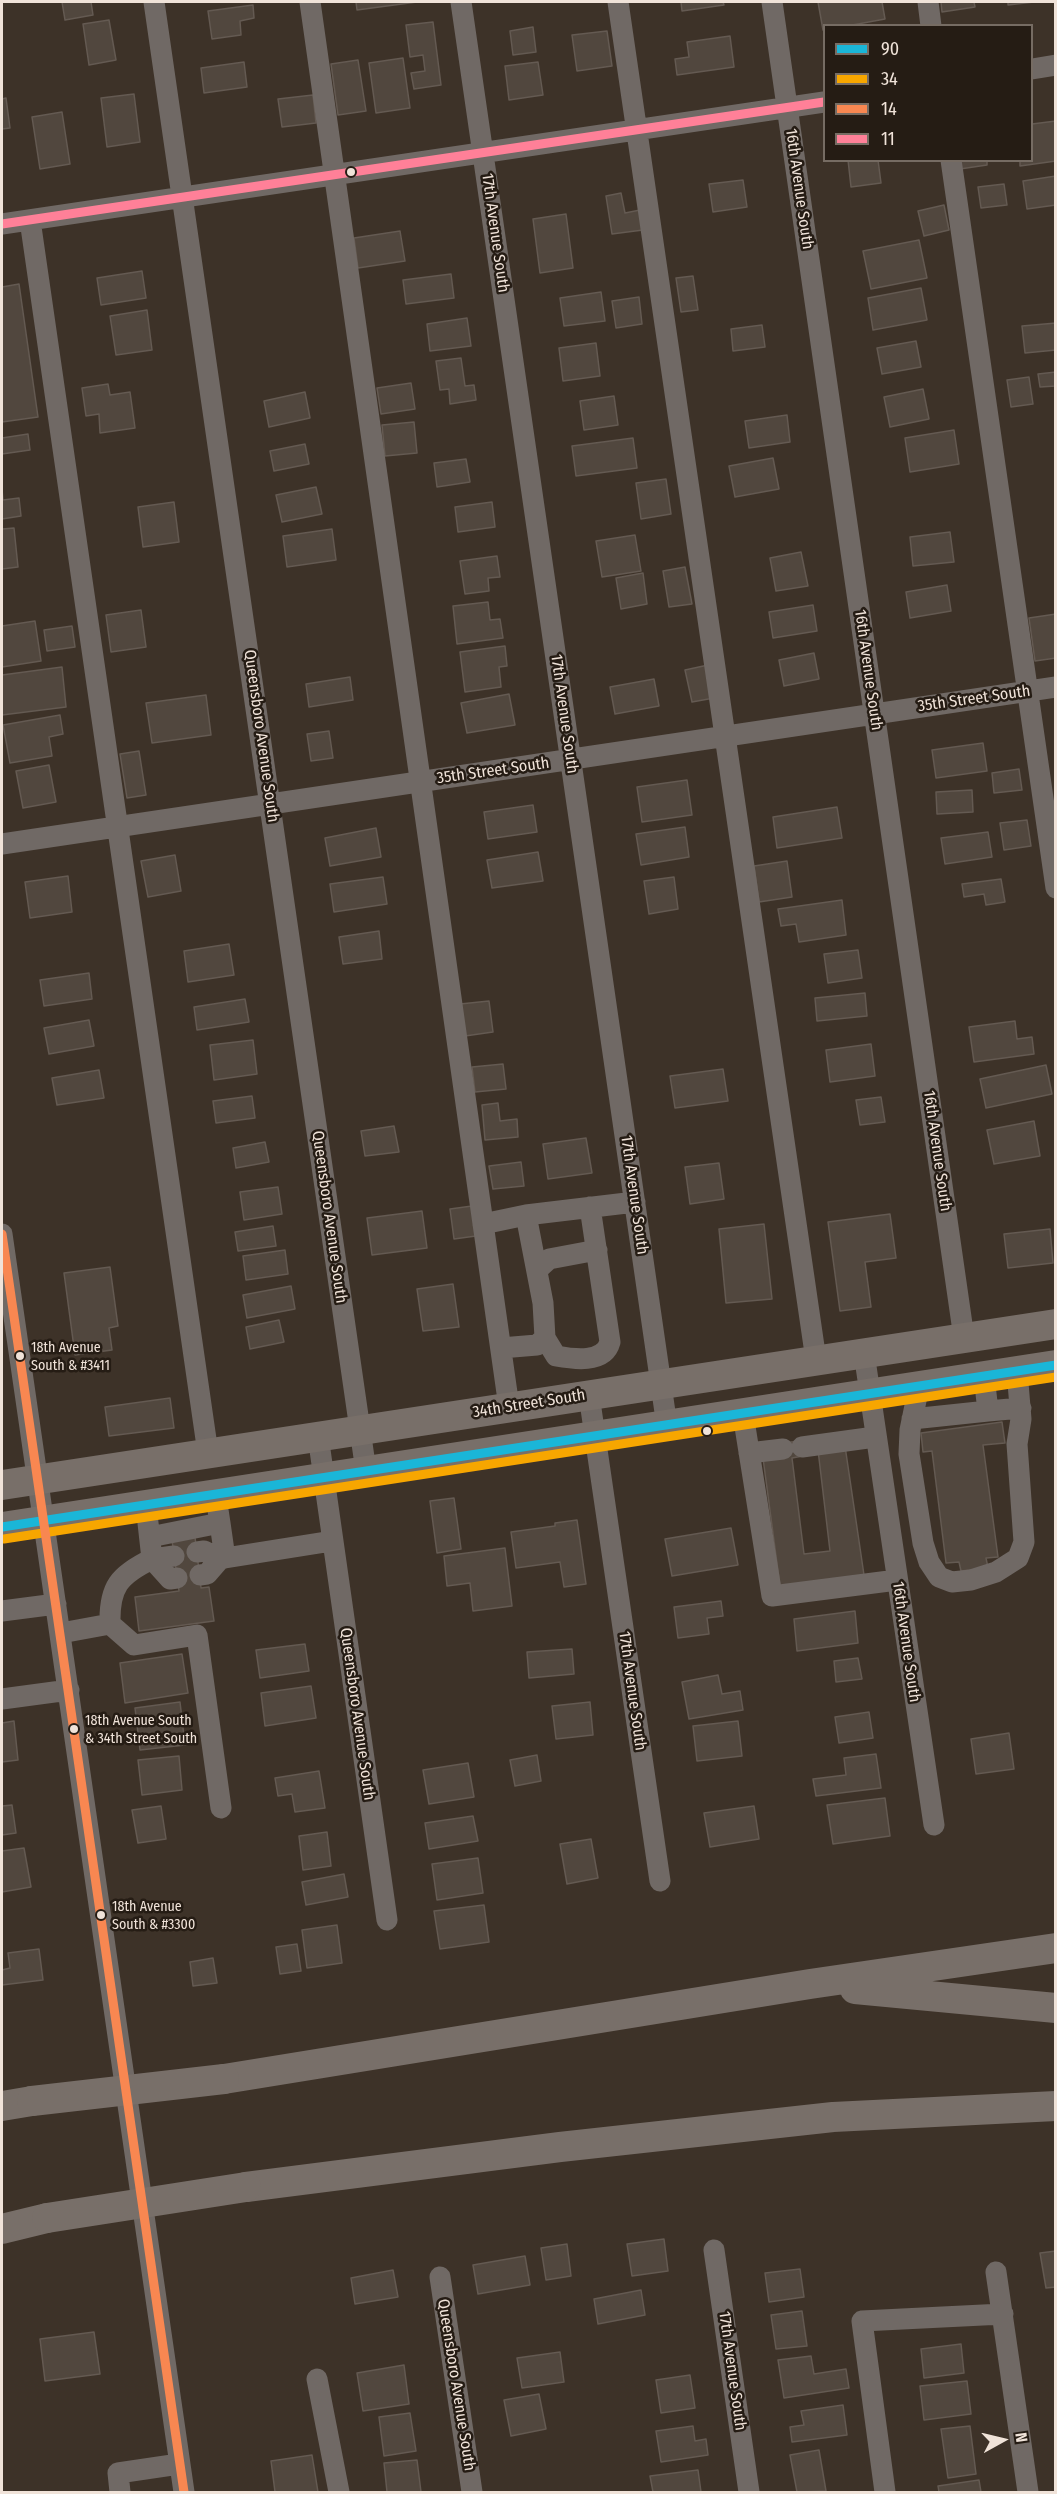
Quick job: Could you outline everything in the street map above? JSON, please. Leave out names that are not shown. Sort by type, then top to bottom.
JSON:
[{"type":"highway","name":"34th Street South","points":[[2,1485],[1056,1324]]},
{"type":"highway","points":[[2,1527],[1056,1365]]},
{"type":"highway","points":[[2,2106],[224,2079],[810,1984],[1056,1948]]},
{"type":"highway","points":[[810,1984],[1056,2008]]},
{"type":"highway","points":[[2,2101],[32,2102]]},
{"type":"highway","points":[[2,2227],[246,2187],[560,2147],[833,2117],[1056,2106]]},
{"type":"street","name":"Queensboro Avenue South","points":[[154,2],[271,804],[358,1430],[366,1471]]},
{"type":"street","points":[[310,2],[509,1407]]},
{"type":"street","name":"17th Avenue South","points":[[461,2],[667,1426]]},
{"type":"street","points":[[618,2],[816,1360]]},
{"type":"street","name":"16th Avenue South","points":[[772,2],[964,1338]]},
{"type":"street","points":[[928,2],[932,24]]},
{"type":"street","points":[[1033,69],[1056,65]]},
{"type":"street","points":[[2,224],[823,102]]},
{"type":"street","points":[[951,162],[1056,888]]},
{"type":"street","points":[[30,220],[208,1453]]},
{"type":"street","name":"35th Street South","points":[[2,844],[1056,687]]},
{"type":"street","points":[[483,1224],[526,1215],[635,1202]]},
{"type":"street","points":[[526,1215],[543,1303],[545,1338],[556,1356],[579,1360],[601,1354],[608,1348],[610,1342],[590,1207]]},
{"type":"street","points":[[2,1234],[6,1292],[39,1479],[184,2493]]},
{"type":"street","points":[[537,1270],[549,1259],[597,1250]]},
{"type":"street","points":[[501,1348],[537,1345],[545,1338]]},
{"type":"street","name":"16th Avenue South","points":[[864,1353],[934,1825]]},
{"type":"street","points":[[919,1386],[912,1419],[909,1454],[923,1543],[929,1562],[939,1577],[952,1582],[971,1580],[996,1572],[1018,1558],[1024,1542],[1017,1444],[1021,1408],[1017,1371]]},
{"type":"street","points":[[984,1376],[988,1411]]},
{"type":"street","name":"17th Avenue South","points":[[589,1395],[660,1881]]},
{"type":"street","points":[[912,1419],[1021,1408]]},
{"type":"street","points":[[743,1414],[772,1596],[897,1580]]},
{"type":"street","name":"Queensboro Avenue South","points":[[318,1436],[387,1920]]},
{"type":"street","points":[[748,1453],[875,1437]]},
{"type":"street","points":[[200,1575],[207,1574],[223,1558],[216,1494]]},
{"type":"street","points":[[146,1505],[152,1559],[170,1579],[177,1578]]},
{"type":"street","points":[[150,1537],[220,1523]]},
{"type":"street","points":[[197,1552],[204,1551],[223,1558],[332,1540]]},
{"type":"street","points":[[174,1556],[152,1559],[122,1577],[109,1601],[110,1624],[134,1644],[197,1635],[221,1808]]},
{"type":"street","points":[[2,1611],[57,1604]]},
{"type":"street","points":[[61,1633],[110,1624]]},
{"type":"street","points":[[2,1699],[69,1690]]},
{"type":"street","name":"17th Avenue South","points":[[714,2250],[749,2493]]},
{"type":"street","points":[[996,2271],[1028,2493]]},
{"type":"street","name":"Queensboro Avenue South","points":[[440,2277],[472,2493]]},
{"type":"street","points":[[885,2493],[862,2321],[1003,2314]]},
{"type":"street","points":[[317,2379],[339,2493]]},
{"type":"street","points":[[120,2493],[117,2473],[179,2464]]},
{"type":"building","points":[[62,2],[91,2],[93,15],[65,20]]},
{"type":"building","points":[[356,2],[417,2],[357,10]]},
{"type":"building","points":[[681,2],[723,2],[724,5],[682,11]]},
{"type":"building","points":[[818,2],[882,2],[885,19],[858,24],[823,24],[823,30]]},
{"type":"building","points":[[941,2],[974,2],[975,7],[942,12]]},
{"type":"building","points":[[1008,2],[1034,2],[1008,5]]},
{"type":"building","points":[[253,5],[254,18],[240,21],[241,35],[212,39],[208,11]]},
{"type":"building","points":[[109,20],[116,60],[89,65],[83,24]]},
{"type":"building","points":[[433,22],[441,85],[414,89],[411,73],[425,71],[423,55],[410,57],[406,25]]},
{"type":"building","points":[[533,27],[536,52],[513,55],[510,31]]},
{"type":"building","points":[[607,31],[612,66],[577,71],[572,35]]},
{"type":"building","points":[[730,36],[734,67],[677,75],[675,59],[689,57],[687,42]]},
{"type":"building","points":[[403,58],[410,108],[376,113],[369,63]]},
{"type":"building","points":[[358,60],[366,111],[338,115],[331,64]]},
{"type":"building","points":[[244,62],[247,87],[204,93],[201,68]]},
{"type":"building","points":[[538,62],[543,95],[509,100],[505,66]]},
{"type":"building","points":[[134,94],[140,142],[107,147],[101,98]]},
{"type":"building","points":[[313,95],[316,123],[282,127],[278,99]]},
{"type":"building","points":[[6,98],[10,128],[2,129],[2,99]]},
{"type":"building","points":[[62,112],[70,164],[40,169],[32,117]]},
{"type":"building","points":[[1056,121],[1056,161],[1020,166],[1020,162],[1033,162],[1033,124]]},
{"type":"building","points":[[848,162],[878,162],[881,183],[851,187]]},
{"type":"building","points":[[959,162],[987,162],[987,165],[960,169]]},
{"type":"building","points":[[1056,176],[1056,205],[1027,209],[1023,181]]},
{"type":"building","points":[[743,180],[747,207],[713,212],[709,184]]},
{"type":"building","points":[[1004,184],[1007,205],[981,208],[978,187]]},
{"type":"building","points":[[621,193],[625,213],[640,210],[643,230],[612,234],[606,196]]},
{"type":"building","points":[[944,205],[949,230],[924,236],[918,211]]},
{"type":"building","points":[[566,214],[573,268],[540,273],[533,219]]},
{"type":"building","points":[[400,231],[405,261],[358,268],[354,238]]},
{"type":"building","points":[[919,240],[927,278],[871,289],[863,251]]},
{"type":"building","points":[[142,271],[146,298],[101,305],[97,278]]},
{"type":"building","points":[[451,274],[454,298],[406,304],[403,280]]},
{"type":"building","points":[[693,276],[698,310],[681,312],[676,278]]},
{"type":"building","points":[[19,284],[38,417],[2,422],[2,287]]},
{"type":"building","points":[[921,288],[927,320],[873,330],[868,298]]},
{"type":"building","points":[[601,292],[605,321],[564,326],[560,298]]},
{"type":"building","points":[[639,297],[642,324],[616,328],[612,301]]},
{"type":"building","points":[[147,310],[152,350],[116,355],[110,316]]},
{"type":"building","points":[[467,318],[471,346],[430,351],[427,324]]},
{"type":"building","points":[[1056,323],[1056,350],[1025,353],[1022,326]]},
{"type":"building","points":[[762,325],[765,347],[733,351],[731,329]]},
{"type":"building","points":[[916,341],[921,367],[882,374],[877,348]]},
{"type":"building","points":[[596,343],[600,376],[563,381],[559,348]]},
{"type":"building","points":[[461,358],[465,386],[474,385],[476,400],[450,404],[449,389],[440,390],[436,361]]},
{"type":"building","points":[[1056,372],[1056,386],[1040,387],[1038,374]]},
{"type":"building","points":[[1029,377],[1033,404],[1011,407],[1007,380]]},
{"type":"building","points":[[411,383],[415,409],[381,414],[377,388]]},
{"type":"building","points":[[108,384],[110,395],[130,392],[135,428],[100,433],[99,414],[86,416],[82,388]]},
{"type":"building","points":[[923,389],[929,419],[890,427],[884,397]]},
{"type":"building","points":[[305,392],[310,418],[269,427],[264,401]]},
{"type":"building","points":[[614,396],[618,425],[584,430],[580,401]]},
{"type":"building","points":[[787,415],[790,442],[749,448],[745,421]]},
{"type":"building","points":[[414,422],[417,453],[385,456],[382,425]]},
{"type":"building","points":[[954,430],[959,464],[910,472],[905,438]]},
{"type":"building","points":[[28,434],[30,450],[2,454],[2,438]]},
{"type":"building","points":[[633,438],[637,468],[576,476],[572,446]]},
{"type":"building","points":[[305,444],[309,464],[274,471],[270,451]]},
{"type":"building","points":[[773,458],[779,489],[735,497],[729,466]]},
{"type":"building","points":[[466,459],[470,482],[437,487],[434,463]]},
{"type":"building","points":[[666,479],[671,514],[641,519],[636,483]]},
{"type":"building","points":[[316,487],[322,514],[282,522],[276,495]]},
{"type":"building","points":[[2,489],[3,500],[19,498],[21,516],[2,519]]},
{"type":"building","points":[[174,502],[179,542],[143,547],[138,507]]},
{"type":"building","points":[[492,502],[495,527],[458,532],[455,507]]},
{"type":"building","points":[[14,528],[18,567],[2,569],[2,529]]},
{"type":"building","points":[[332,529],[336,560],[287,567],[283,536]]},
{"type":"building","points":[[950,532],[954,562],[913,566],[910,537]]},
{"type":"building","points":[[635,535],[641,571],[602,577],[596,541]]},
{"type":"building","points":[[801,552],[808,586],[776,591],[770,558]]},
{"type":"building","points":[[497,556],[500,577],[488,578],[489,591],[465,594],[460,561]]},
{"type":"building","points":[[685,567],[692,604],[669,607],[663,571]]},
{"type":"building","points":[[643,573],[647,604],[621,609],[616,578]]},
{"type":"building","points":[[947,585],[951,611],[910,618],[906,592]]},
{"type":"building","points":[[488,602],[490,620],[500,619],[503,638],[457,644],[453,606]]},
{"type":"building","points":[[813,605],[817,631],[773,638],[769,612]]},
{"type":"building","points":[[141,610],[146,647],[111,652],[106,615]]},
{"type":"building","points":[[1056,614],[1056,658],[1035,661],[1029,618]]},
{"type":"building","points":[[35,621],[41,661],[2,667],[2,626]]},
{"type":"building","points":[[72,626],[75,647],[47,651],[44,630]]},
{"type":"building","points":[[505,646],[507,666],[499,667],[501,687],[465,692],[460,652]]},
{"type":"building","points":[[814,653],[819,679],[784,686],[779,660]]},
{"type":"building","points":[[708,665],[714,698],[692,702],[685,670]]},
{"type":"building","points":[[62,667],[66,707],[2,715],[2,675]]},
{"type":"building","points":[[350,677],[353,700],[309,707],[306,684]]},
{"type":"building","points":[[654,679],[659,706],[615,714],[610,687]]},
{"type":"building","points":[[509,694],[515,725],[467,733],[461,703]]},
{"type":"building","points":[[206,695],[211,735],[152,743],[146,703]]},
{"type":"building","points":[[60,715],[63,734],[49,737],[52,756],[10,763],[3,725]]},
{"type":"building","points":[[329,731],[333,758],[311,761],[307,734]]},
{"type":"building","points":[[983,743],[987,771],[936,778],[932,750]]},
{"type":"building","points":[[139,751],[146,795],[127,798],[120,754]]},
{"type":"building","points":[[49,765],[56,802],[23,808],[16,771]]},
{"type":"building","points":[[1019,769],[1022,790],[994,793],[992,773]]},
{"type":"building","points":[[687,780],[692,815],[642,822],[637,787]]},
{"type":"building","points":[[972,790],[973,812],[937,814],[936,792]]},
{"type":"building","points":[[533,805],[537,832],[488,839],[484,812]]},
{"type":"building","points":[[837,807],[842,838],[777,848],[773,817]]},
{"type":"building","points":[[1027,820],[1031,846],[1004,850],[1000,823]]},
{"type":"building","points":[[685,827],[689,857],[641,865],[636,834]]},
{"type":"building","points":[[376,828],[381,857],[330,866],[325,838]]},
{"type":"building","points":[[988,832],[992,857],[945,864],[941,838]]},
{"type":"building","points":[[538,852],[543,881],[492,888],[487,860]]},
{"type":"building","points":[[175,855],[181,891],[148,897],[141,861]]},
{"type":"building","points":[[787,861],[792,897],[759,902],[754,866]]},
{"type":"building","points":[[68,876],[72,912],[30,918],[25,882]]},
{"type":"building","points":[[383,877],[387,904],[334,912],[330,884]]},
{"type":"building","points":[[674,877],[678,909],[649,914],[644,881]]},
{"type":"building","points":[[1001,879],[1005,902],[986,905],[984,894],[964,897],[962,884]]},
{"type":"building","points":[[842,900],[846,935],[799,942],[796,924],[781,926],[778,909]]},
{"type":"building","points":[[379,931],[382,959],[343,964],[339,937]]},
{"type":"building","points":[[229,944],[234,975],[188,982],[184,951]]},
{"type":"building","points":[[858,950],[862,978],[828,983],[824,954]]},
{"type":"building","points":[[89,973],[92,999],[44,1006],[40,980]]},
{"type":"building","points":[[865,993],[867,1016],[817,1021],[815,998]]},
{"type":"building","points":[[245,999],[249,1022],[197,1030],[194,1007]]},
{"type":"building","points":[[489,1001],[493,1032],[465,1036],[460,1004]]},
{"type":"building","points":[[89,1020],[94,1046],[49,1054],[44,1028]]},
{"type":"building","points":[[1015,1021],[1017,1039],[1032,1037],[1034,1054],[974,1062],[969,1027]]},
{"type":"building","points":[[253,1040],[257,1074],[214,1080],[210,1045]]},
{"type":"building","points":[[871,1044],[875,1076],[830,1082],[826,1050]]},
{"type":"building","points":[[503,1064],[506,1089],[475,1092],[472,1067]]},
{"type":"building","points":[[1046,1065],[1052,1094],[986,1108],[980,1079]]},
{"type":"building","points":[[723,1069],[728,1101],[675,1108],[670,1076]]},
{"type":"building","points":[[99,1070],[104,1098],[57,1105],[52,1078]]},
{"type":"building","points":[[252,1096],[255,1118],[216,1123],[213,1101]]},
{"type":"building","points":[[881,1097],[885,1122],[860,1125],[856,1100]]},
{"type":"building","points":[[498,1103],[500,1121],[517,1119],[518,1137],[485,1140],[482,1105]]},
{"type":"building","points":[[1034,1121],[1040,1156],[994,1164],[987,1130]]},
{"type":"building","points":[[394,1126],[399,1152],[365,1156],[361,1131]]},
{"type":"building","points":[[586,1138],[592,1173],[548,1179],[543,1144]]},
{"type":"building","points":[[265,1142],[269,1162],[236,1168],[233,1148]]},
{"type":"building","points":[[521,1162],[524,1186],[493,1189],[489,1166]]},
{"type":"building","points":[[719,1163],[724,1199],[690,1204],[685,1167]]},
{"type":"building","points":[[278,1187],[282,1214],[244,1220],[240,1192]]},
{"type":"building","points":[[472,1206],[476,1236],[454,1239],[450,1209]]},
{"type":"building","points":[[422,1211],[427,1248],[372,1255],[367,1218]]},
{"type":"building","points":[[890,1214],[896,1258],[865,1262],[871,1307],[840,1311],[828,1222]]},
{"type":"building","points":[[764,1224],[772,1299],[726,1303],[719,1229]]},
{"type":"building","points":[[273,1226],[276,1246],[238,1251],[235,1232]]},
{"type":"building","points":[[1050,1229],[1053,1263],[1008,1268],[1004,1234]]},
{"type":"building","points":[[285,1250],[288,1274],[246,1280],[243,1256]]},
{"type":"building","points":[[110,1267],[118,1326],[109,1328],[112,1350],[75,1355],[64,1273]]},
{"type":"building","points":[[453,1284],[459,1327],[423,1331],[417,1289]]},
{"type":"building","points":[[291,1286],[295,1309],[247,1318],[243,1295]]},
{"type":"building","points":[[279,1320],[284,1342],[250,1349],[246,1327]]},
{"type":"building","points":[[170,1398],[174,1428],[109,1436],[105,1407]]},
{"type":"building","points":[[1002,1422],[1005,1443],[983,1445],[998,1557],[986,1558],[988,1568],[961,1571],[959,1562],[946,1563],[932,1451],[923,1452],[921,1433]]},
{"type":"building","points":[[801,1441],[803,1456],[792,1458],[804,1554],[830,1551],[818,1450],[845,1446],[864,1575],[780,1586],[763,1458],[782,1443]]},
{"type":"building","points":[[454,1498],[461,1549],[437,1553],[430,1501]]},
{"type":"building","points":[[577,1520],[586,1584],[564,1587],[560,1562],[516,1568],[511,1532],[555,1526],[555,1523]]},
{"type":"building","points":[[731,1528],[738,1565],[672,1576],[665,1539]]},
{"type":"building","points":[[195,1537],[201,1588],[209,1587],[214,1621],[139,1631],[135,1597],[179,1591],[172,1540]]},
{"type":"building","points":[[505,1548],[512,1606],[473,1611],[470,1583],[447,1586],[444,1556]]},
{"type":"building","points":[[721,1601],[723,1616],[707,1618],[709,1634],[678,1638],[674,1607]]},
{"type":"building","points":[[855,1611],[858,1643],[797,1651],[794,1619]]},
{"type":"building","points":[[305,1644],[309,1671],[260,1678],[256,1650]]},
{"type":"building","points":[[572,1649],[574,1674],[529,1678],[527,1652]]},
{"type":"building","points":[[182,1654],[188,1693],[125,1703],[120,1663]]},
{"type":"building","points":[[858,1658],[862,1679],[836,1682],[834,1661]]},
{"type":"building","points":[[718,1675],[722,1694],[740,1691],[743,1710],[689,1719],[682,1682]]},
{"type":"building","points":[[311,1686],[316,1718],[265,1726],[261,1693]]},
{"type":"building","points":[[180,1702],[185,1745],[140,1750],[135,1708]]},
{"type":"building","points":[[590,1702],[593,1735],[556,1739],[552,1706]]},
{"type":"building","points":[[869,1712],[873,1738],[839,1743],[835,1717]]},
{"type":"building","points":[[14,1721],[18,1760],[2,1762],[2,1723]]},
{"type":"building","points":[[738,1721],[742,1756],[697,1761],[693,1726]]},
{"type":"building","points":[[1009,1733],[1014,1769],[976,1774],[971,1739]]},
{"type":"building","points":[[876,1754],[881,1788],[816,1796],[813,1779],[846,1775],[844,1758]]},
{"type":"building","points":[[537,1755],[541,1781],[515,1786],[510,1760]]},
{"type":"building","points":[[179,1756],[182,1790],[142,1795],[138,1760]]},
{"type":"building","points":[[468,1763],[474,1797],[429,1804],[423,1770]]},
{"type":"building","points":[[319,1771],[325,1808],[295,1812],[292,1794],[278,1796],[275,1778]]},
{"type":"building","points":[[885,1798],[890,1836],[833,1844],[827,1805]]},
{"type":"building","points":[[12,1805],[16,1833],[2,1835],[2,1806]]},
{"type":"building","points":[[161,1806],[166,1839],[138,1843],[132,1810]]},
{"type":"building","points":[[754,1806],[759,1839],[710,1847],[704,1813]]},
{"type":"building","points":[[473,1816],[478,1841],[429,1849],[425,1823]]},
{"type":"building","points":[[327,1832],[331,1866],[303,1870],[299,1836]]},
{"type":"building","points":[[591,1839],[598,1878],[567,1884],[560,1844]]},
{"type":"building","points":[[24,1848],[31,1887],[2,1892],[2,1851]]},
{"type":"building","points":[[478,1858],[483,1893],[437,1900],[432,1864]]},
{"type":"building","points":[[344,1874],[348,1897],[306,1905],[302,1882]]},
{"type":"building","points":[[484,1905],[489,1942],[440,1949],[434,1911]]},
{"type":"building","points":[[337,1925],[342,1963],[307,1968],[302,1930]]},
{"type":"building","points":[[297,1944],[301,1971],[280,1974],[276,1947]]},
{"type":"building","points":[[39,1949],[43,1980],[2,1985],[2,1970],[10,1968],[8,1953]]},
{"type":"building","points":[[213,1958],[217,1983],[193,1986],[190,1962]]},
{"type":"building","points":[[664,2239],[668,2271],[632,2276],[627,2244]]},
{"type":"building","points":[[567,2244],[571,2276],[546,2280],[541,2248]]},
{"type":"building","points":[[1056,2251],[1056,2287],[1046,2288],[1040,2253]]},
{"type":"building","points":[[525,2256],[530,2285],[478,2294],[473,2265]]},
{"type":"building","points":[[800,2269],[804,2297],[769,2302],[765,2273]]},
{"type":"building","points":[[393,2270],[398,2297],[355,2304],[351,2278]]},
{"type":"building","points":[[641,2290],[645,2315],[598,2324],[594,2299]]},
{"type":"building","points":[[802,2311],[807,2346],[776,2349],[771,2315]]},
{"type":"building","points":[[94,2332],[100,2374],[45,2381],[40,2339]]},
{"type":"building","points":[[961,2344],[964,2373],[924,2378],[921,2349]]},
{"type":"building","points":[[560,2352],[564,2382],[522,2388],[517,2358]]},
{"type":"building","points":[[811,2356],[814,2374],[846,2369],[849,2388],[784,2398],[778,2360]]},
{"type":"building","points":[[404,2365],[409,2404],[363,2411],[357,2373]]},
{"type":"building","points":[[690,2375],[695,2408],[661,2413],[656,2380]]},
{"type":"building","points":[[967,2381],[971,2414],[924,2420],[920,2386]]},
{"type":"building","points":[[539,2394],[546,2429],[511,2436],[504,2400]]},
{"type":"building","points":[[843,2405],[847,2435],[792,2442],[790,2427],[804,2425],[801,2411]]},
{"type":"building","points":[[410,2413],[416,2451],[384,2456],[379,2417]]},
{"type":"building","points":[[693,2426],[695,2441],[706,2439],[708,2455],[661,2462],[656,2431]]},
{"type":"building","points":[[970,2426],[976,2474],[948,2478],[941,2429]]},
{"type":"building","points":[[819,2450],[826,2491],[797,2492],[790,2455]]},
{"type":"building","points":[[312,2455],[318,2492],[275,2492],[271,2461]]},
{"type":"building","points":[[417,2460],[421,2492],[387,2492],[384,2463]]},
{"type":"building","points":[[698,2470],[701,2492],[653,2492],[650,2476]]},
{"type":"building","points":[[979,2480],[981,2492],[939,2492],[938,2486]]},
{"type":"transit line","name":"11","points":[[2,224],[823,102]]},
{"type":"transit line","name":"14","points":[[2,1234],[184,2492]]},
{"type":"transit line","name":"90","points":[[2,1527],[1056,1365]]},
{"type":"transit line","name":"34","points":[[4,1539],[1056,1377]]},
{"type":"place","name":"18th Avenue South & #3411","points":[[20,1356]]},
{"type":"place","name":"18th Avenue South & 34th Street South","points":[[74,1729]]},
{"type":"place","name":"18th Avenue South & #3300","points":[[101,1915]]}]
